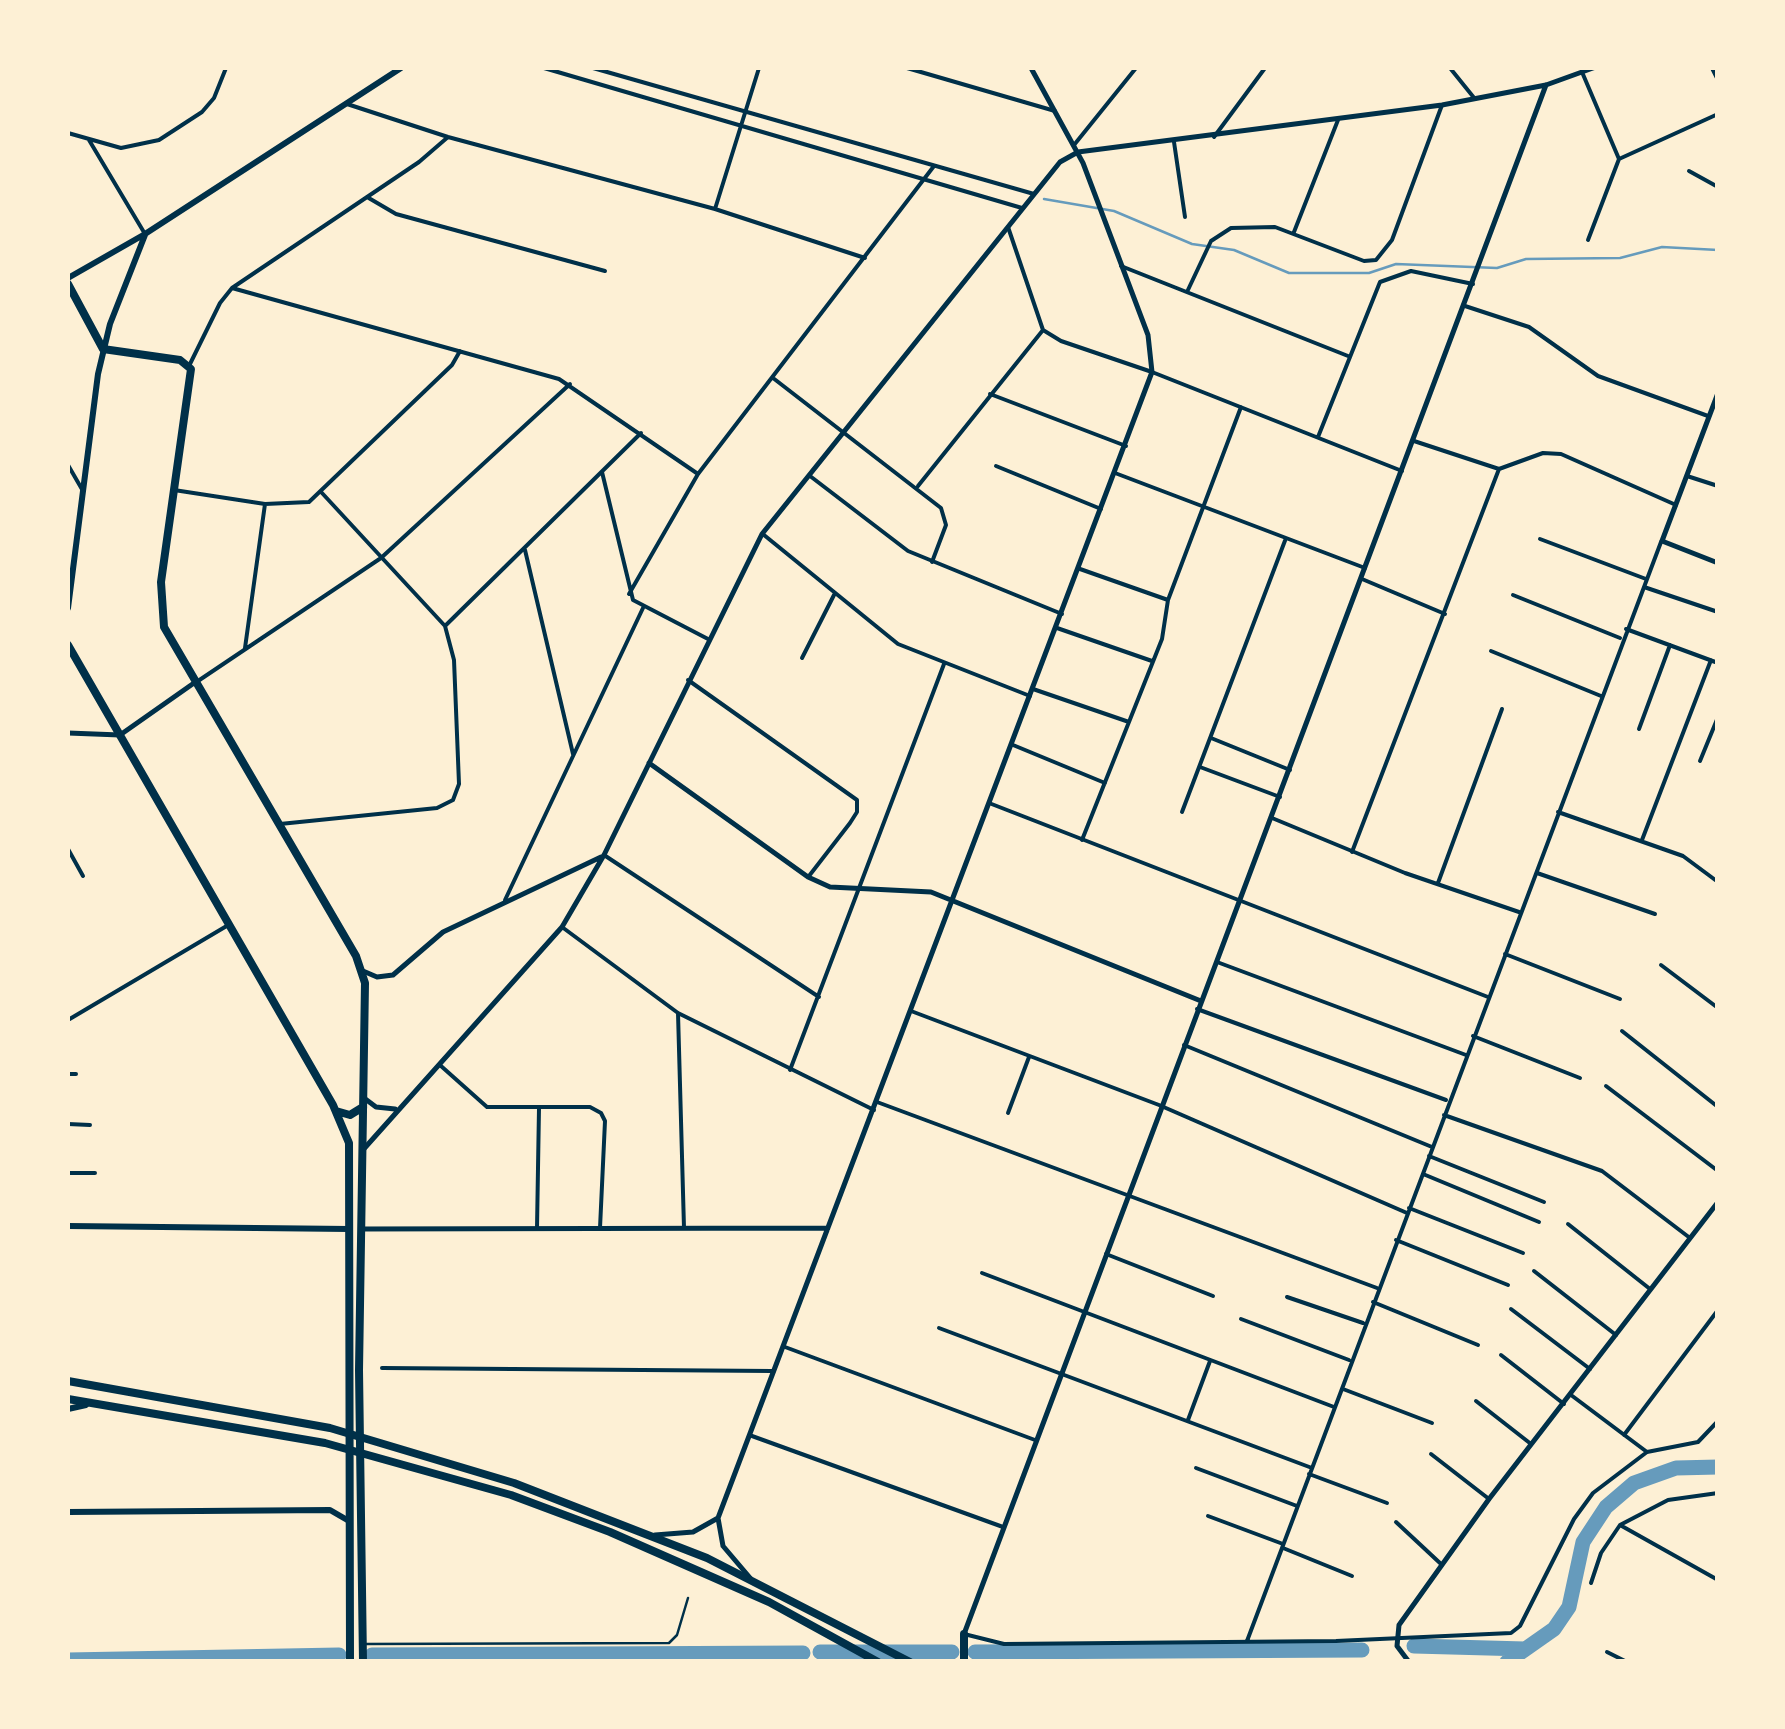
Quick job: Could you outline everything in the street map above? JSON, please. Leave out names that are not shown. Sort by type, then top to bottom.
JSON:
[{"type":"main road","points":[[103,348],[68,282],[401,68]]},
{"type":"main road","points":[[68,608],[103,348],[146,234]]},
{"type":"main road","points":[[103,348],[180,360],[189,366],[192,379],[172,490],[160,604],[164,626],[362,971],[364,1102],[355,1153],[348,1369],[363,1662]]},
{"type":"main road","points":[[68,644],[336,1111],[355,1153]]},
{"type":"main road","points":[[336,1111],[350,1115],[364,1102]]},
{"type":"main road","points":[[68,1226],[354,1229]]},
{"type":"main road","points":[[350,1662],[349,1494],[354,1482],[359,1370],[354,1229]]},
{"type":"main road","points":[[68,1381],[167,1396],[379,1440],[544,1494],[654,1535],[751,1578],[909,1661]]},
{"type":"main road","points":[[68,1398],[372,1454],[511,1495],[692,1568],[874,1660]]},
{"type":"main road","points":[[68,1409],[113,1404]]},
{"type":"main road","points":[[330,1510],[349,1494]]},
{"type":"main road","points":[[68,1512],[330,1510],[349,1520]]},
{"type":"main road","points":[[964,1634],[964,1662]]},
{"type":"street","points":[[68,133],[131,147],[168,135],[208,105],[226,68]]},
{"type":"street","points":[[544,68],[1022,208]]},
{"type":"street","points":[[592,68],[1034,194]]},
{"type":"street","points":[[715,209],[760,68]]},
{"type":"street","points":[[907,68],[1055,111]]},
{"type":"street","points":[[751,1578],[723,1546],[718,1518],[1152,372],[1148,335],[1076,148],[1031,68]]},
{"type":"street","points":[[355,1153],[440,1066],[562,927],[604,855],[762,534],[1022,208],[1076,148],[1136,68]]},
{"type":"street","points":[[1214,137],[1265,68]]},
{"type":"street","points":[[1450,68],[1474,99]]},
{"type":"street","points":[[1712,68],[1718,80]]},
{"type":"street","points":[[1076,148],[1174,142],[1442,105],[1546,85],[1587,69],[1619,159],[1588,240]]},
{"type":"street","points":[[1546,85],[1272,818],[1159,1106],[964,1634],[1004,1644],[1396,1640],[1514,1632],[1581,1508],[1608,1478],[1646,1452],[1698,1442],[1718,1422]]},
{"type":"street","points":[[346,104],[448,137],[715,209],[865,258]]},
{"type":"street","points":[[1187,292],[1211,241],[1224,230],[1240,226],[1294,232],[1371,263],[1392,240],[1442,105]]},
{"type":"street","points":[[1619,159],[1717,114]]},
{"type":"street","points":[[1294,232],[1338,120]]},
{"type":"street","points":[[189,366],[220,302],[232,288],[448,137]]},
{"type":"street","points":[[88,140],[146,234]]},
{"type":"street","points":[[1174,142],[1185,217]]},
{"type":"street","points":[[629,594],[698,474],[934,166]]},
{"type":"street","points":[[1689,171],[1718,187]]},
{"type":"street","points":[[367,197],[396,214],[604,271]]},
{"type":"street","points":[[1008,227],[1042,330],[1092,353],[1152,372],[1402,471]]},
{"type":"street","points":[[1120,266],[1348,356]]},
{"type":"street","points":[[1318,437],[1376,288],[1392,275],[1411,271],[1474,281]]},
{"type":"street","points":[[232,288],[570,384],[698,474]]},
{"type":"street","points":[[1464,306],[1528,328],[1598,376],[1708,416]]},
{"type":"street","points":[[918,486],[1042,330]]},
{"type":"street","points":[[172,490],[265,504],[303,504],[322,493],[452,365],[460,352]]},
{"type":"street","points":[[771,376],[918,486],[946,516],[946,530],[932,562]]},
{"type":"street","points":[[68,734],[120,735],[381,558],[570,384]]},
{"type":"street","points":[[1247,1641],[1376,1288],[1718,393]]},
{"type":"street","points":[[990,394],[1126,446]]},
{"type":"street","points":[[1082,840],[1166,628],[1168,600],[1240,407]]},
{"type":"street","points":[[445,626],[641,434]]},
{"type":"street","points":[[1412,441],[1499,469],[1542,453],[1562,454],[1676,505]]},
{"type":"street","points":[[68,465],[83,490]]},
{"type":"street","points":[[996,466],[1101,509]]},
{"type":"street","points":[[1352,852],[1499,469]]},
{"type":"street","points":[[602,472],[629,594],[642,608],[708,639]]},
{"type":"street","points":[[1115,473],[1364,568]]},
{"type":"street","points":[[810,476],[879,532],[932,562],[1062,614]]},
{"type":"street","points":[[1687,476],[1718,486]]},
{"type":"street","points":[[280,824],[428,809],[453,800],[459,784],[455,680],[445,626],[322,493]]},
{"type":"street","points":[[245,648],[265,504]]},
{"type":"street","points":[[762,534],[898,644],[944,664],[1129,722]]},
{"type":"street","points":[[1182,812],[1286,538]]},
{"type":"street","points":[[1540,538],[1646,579]]},
{"type":"street","points":[[1662,541],[1718,563]]},
{"type":"street","points":[[525,548],[573,754]]},
{"type":"street","points":[[1080,570],[1168,600]]},
{"type":"street","points":[[1360,579],[1445,614]]},
{"type":"street","points":[[1644,586],[1718,612]]},
{"type":"street","points":[[802,658],[834,595]]},
{"type":"street","points":[[1513,595],[1622,638]]},
{"type":"street","points":[[505,900],[642,608]]},
{"type":"street","points":[[1057,628],[1152,661]]},
{"type":"street","points":[[1626,628],[1718,663]]},
{"type":"street","points":[[1639,729],[1670,645]]},
{"type":"street","points":[[1490,652],[1600,696]]},
{"type":"street","points":[[1642,840],[1711,660]]},
{"type":"street","points":[[790,1070],[944,664]]},
{"type":"street","points":[[688,680],[857,800],[857,812],[808,877]]},
{"type":"street","points":[[1438,884],[1502,709]]},
{"type":"street","points":[[1700,761],[1718,717]]},
{"type":"street","points":[[1212,738],[1290,770]]},
{"type":"street","points":[[1011,744],[1106,783]]},
{"type":"street","points":[[648,763],[808,877],[830,887],[914,890],[951,898],[1200,1001]]},
{"type":"street","points":[[1200,767],[1280,796]]},
{"type":"street","points":[[988,803],[1488,997]]},
{"type":"street","points":[[1558,812],[1682,856],[1718,882]]},
{"type":"street","points":[[1272,818],[1352,852],[1519,912]]},
{"type":"street","points":[[68,849],[83,876]]},
{"type":"street","points":[[604,855],[819,997]]},
{"type":"street","points":[[362,971],[376,977],[393,975],[438,935],[604,855]]},
{"type":"street","points":[[1536,873],[1655,914]]},
{"type":"street","points":[[68,1020],[230,924]]},
{"type":"street","points":[[562,927],[678,1012],[874,1110]]},
{"type":"street","points":[[1505,954],[1620,999]]},
{"type":"street","points":[[1216,962],[1466,1055]]},
{"type":"street","points":[[1660,965],[1718,1008]]},
{"type":"street","points":[[1197,1009],[1448,1101]]},
{"type":"street","points":[[910,1011],[1159,1106],[1408,1210],[1523,1253]]},
{"type":"street","points":[[678,1012],[684,1228]]},
{"type":"street","points":[[1622,1031],[1718,1107]]},
{"type":"street","points":[[1474,1036],[1580,1078]]},
{"type":"street","points":[[1184,1044],[1432,1147]]},
{"type":"street","points":[[1008,1112],[1028,1057]]},
{"type":"street","points":[[440,1066],[487,1107],[590,1107],[604,1115],[600,1228]]},
{"type":"street","points":[[68,1074],[76,1074]]},
{"type":"street","points":[[1606,1086],[1718,1172]]},
{"type":"street","points":[[364,1102],[385,1110],[398,1108]]},
{"type":"street","points":[[878,1102],[1126,1198],[1376,1288]]},
{"type":"street","points":[[536,1228],[539,1108]]},
{"type":"street","points":[[1444,1115],[1602,1171],[1690,1238]]},
{"type":"street","points":[[68,1124],[90,1125]]},
{"type":"street","points":[[1429,1156],[1544,1202]]},
{"type":"street","points":[[68,1173],[95,1173]]},
{"type":"street","points":[[1422,1174],[1538,1222]]},
{"type":"street","points":[[1409,1662],[1396,1640],[1398,1627],[1489,1499],[1718,1202]]},
{"type":"street","points":[[1568,1224],[1650,1289]]},
{"type":"street","points":[[354,1229],[828,1228]]},
{"type":"street","points":[[1396,1240],[1508,1285]]},
{"type":"street","points":[[1105,1253],[1213,1296]]},
{"type":"street","points":[[1534,1271],[1616,1335]]},
{"type":"street","points":[[982,1273],[1334,1407]]},
{"type":"street","points":[[1287,1297],[1364,1324]]},
{"type":"street","points":[[1373,1302],[1478,1344]]},
{"type":"street","points":[[1511,1309],[1590,1370]]},
{"type":"street","points":[[1624,1435],[1718,1310]]},
{"type":"street","points":[[1241,1319],[1350,1361]]},
{"type":"street","points":[[940,1328],[1188,1420],[1387,1503]]},
{"type":"street","points":[[785,1347],[1035,1440]]},
{"type":"street","points":[[1501,1354],[1564,1404]]},
{"type":"street","points":[[1188,1420],[1210,1361]]},
{"type":"street","points":[[382,1368],[776,1371]]},
{"type":"street","points":[[1341,1388],[1432,1423]]},
{"type":"street","points":[[1571,1395],[1646,1452]]},
{"type":"street","points":[[1476,1401],[1533,1446]]},
{"type":"street","points":[[752,1436],[1002,1527]]},
{"type":"street","points":[[1431,1454],[1489,1499]]},
{"type":"street","points":[[1196,1468],[1297,1506]]},
{"type":"street","points":[[1591,1584],[1601,1554],[1620,1524],[1668,1500],[1718,1493]]},
{"type":"street","points":[[1208,1516],[1352,1576]]},
{"type":"street","points":[[654,1535],[693,1532],[718,1518]]},
{"type":"street","points":[[1396,1522],[1441,1564]]},
{"type":"street","points":[[1620,1524],[1718,1580]]},
{"type":"street","points":[[1607,1652],[1627,1662]]},
{"type":"street","points":[[620,1662],[634,1662]]},
{"type":"lane","points":[[363,1644],[668,1643],[677,1635],[688,1598]]},
{"type":"waterway","points":[[1044,199],[1114,211],[1192,244],[1234,250],[1289,273],[1369,273],[1396,264],[1497,268],[1526,259],[1620,258],[1662,247],[1718,250]]},
{"type":"waterway","points":[[1507,1662],[1554,1629],[1569,1607],[1583,1542],[1606,1507],[1634,1483],[1676,1468],[1718,1467]]},
{"type":"waterway","points":[[1414,1646],[1525,1649]]},
{"type":"waterway","points":[[975,1652],[1362,1650]]},
{"type":"waterway","points":[[820,1652],[952,1652]]},
{"type":"waterway","points":[[372,1655],[803,1653]]},
{"type":"waterway","points":[[68,1660],[339,1655]]}]
